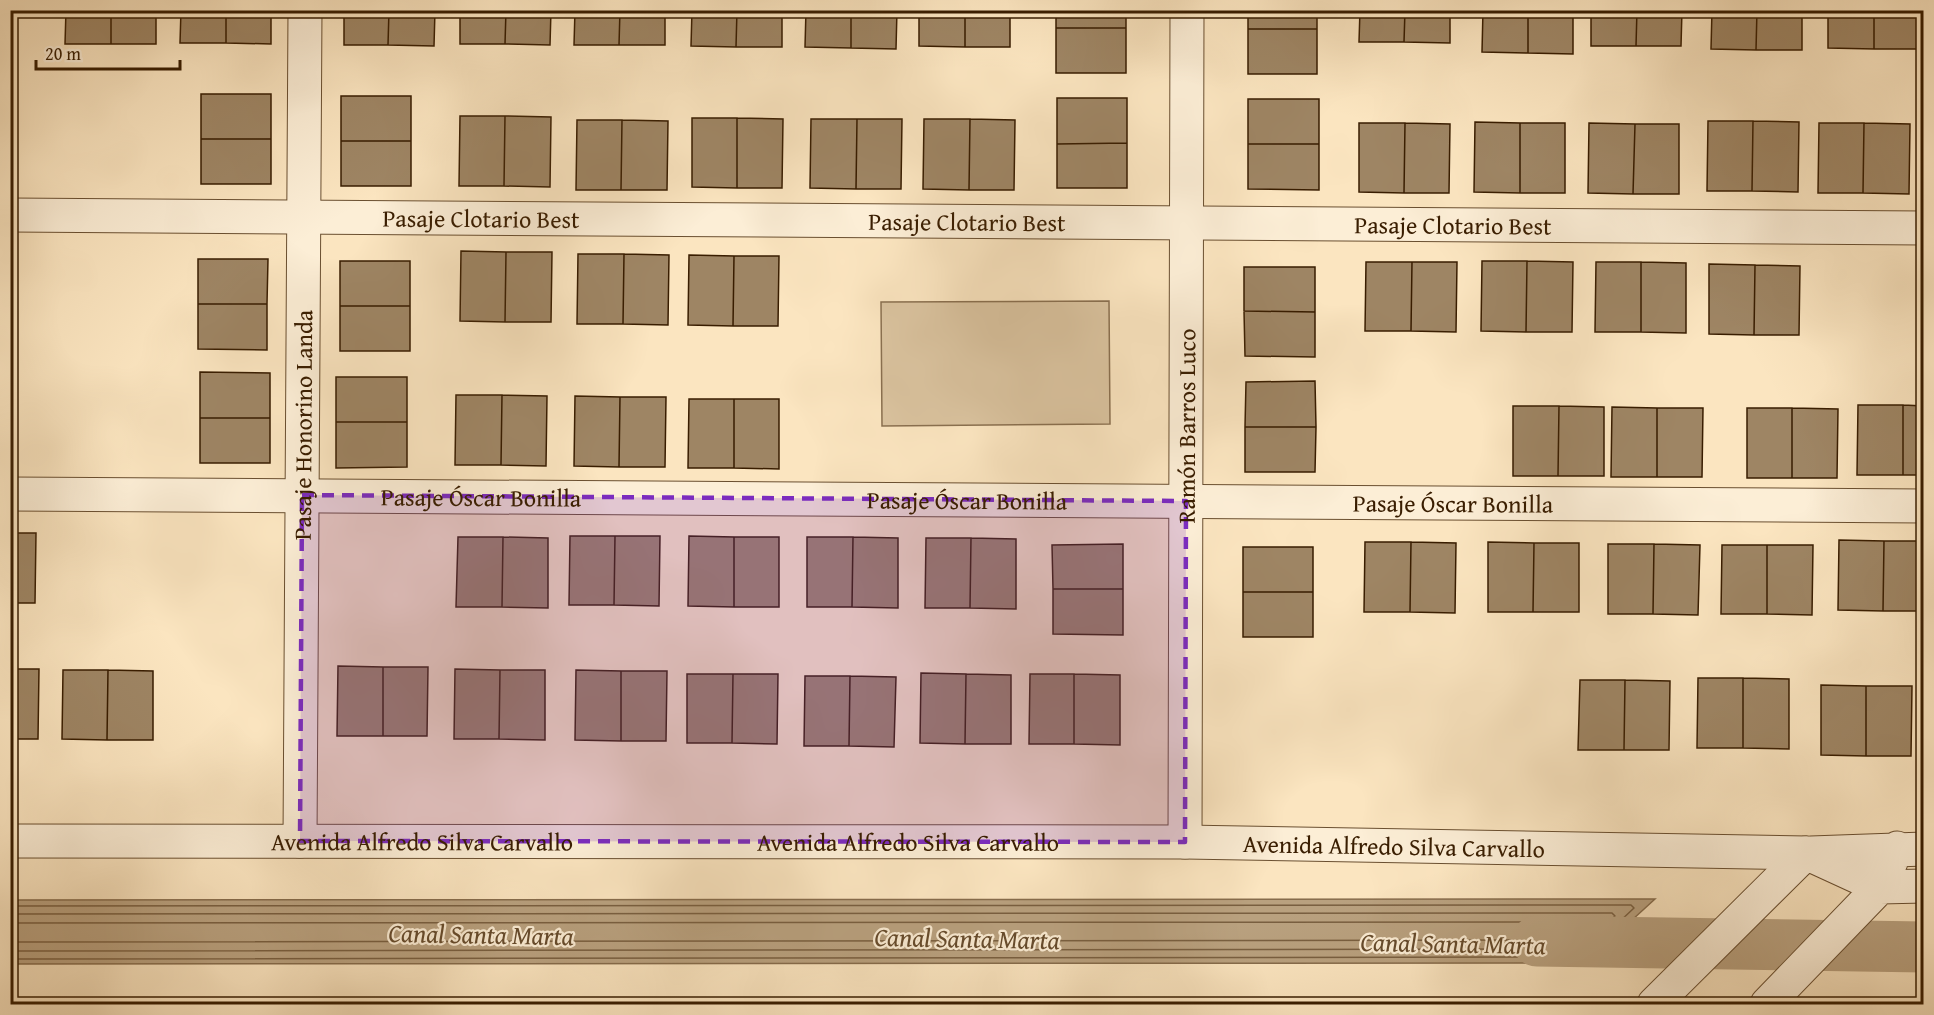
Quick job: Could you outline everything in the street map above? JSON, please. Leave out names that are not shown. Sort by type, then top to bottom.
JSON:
[{"type":"street","name":"Pasaje Honorino Landa","points":[[300,841],[305,10]]},
{"type":"street","name":"Ramón Barros Luco","points":[[1185,842],[1187,10]]},
{"type":"street","name":"Pasaje Clotario Best","points":[[10,215],[1923,228]]},
{"type":"street","name":"Pasaje Óscar Bonilla","points":[[10,494],[1923,506]]},
{"type":"street","name":"Avenida Alfredo Silva Carvallo","points":[[10,841],[1185,842],[1806,853],[1910,848]]},
{"type":"street","points":[[1767,1005],[1880,887],[1910,848]]},
{"type":"street","name":"Avenida Alfredo Silva Carvallo","points":[[1806,853],[1880,887],[1923,886]]},
{"type":"street","points":[[1657,1002],[1806,853]]},
{"type":"highlighted area","points":[[302,495],[1186,501],[1185,842],[300,841]]},
{"type":"shaded area","points":[[1109,301],[1110,424],[882,426],[881,302]]},
{"type":"water","points":[[1655,899],[1585,963],[10,964],[11,900]]},
{"type":"building","points":[[66,10],[111,10],[111,44],[65,44]]},
{"type":"building","points":[[111,10],[156,10],[156,44],[111,44]]},
{"type":"building","points":[[181,10],[226,10],[226,43],[180,43]]},
{"type":"building","points":[[226,10],[271,10],[271,44],[226,43]]},
{"type":"building","points":[[344,10],[389,10],[388,45],[344,45]]},
{"type":"building","points":[[389,10],[435,10],[434,46],[388,45]]},
{"type":"building","points":[[460,10],[506,10],[505,44],[460,44]]},
{"type":"building","points":[[506,10],[551,10],[550,45],[505,44]]},
{"type":"building","points":[[575,10],[620,10],[619,45],[574,45]]},
{"type":"building","points":[[620,10],[665,10],[665,45],[619,45]]},
{"type":"building","points":[[692,10],[737,10],[736,47],[691,46]]},
{"type":"building","points":[[737,10],[782,10],[782,47],[736,47]]},
{"type":"building","points":[[806,10],[851,10],[851,48],[805,47]]},
{"type":"building","points":[[851,10],[897,10],[896,49],[851,48]]},
{"type":"building","points":[[919,10],[965,10],[965,47],[919,46]]},
{"type":"building","points":[[965,10],[1010,10],[1010,47],[965,47]]},
{"type":"building","points":[[1056,10],[1126,10],[1126,28],[1056,28]]},
{"type":"building","points":[[1248,10],[1317,10],[1317,29],[1248,29]]},
{"type":"building","points":[[1360,10],[1405,10],[1404,42],[1359,42]]},
{"type":"building","points":[[1405,10],[1450,10],[1450,43],[1404,42]]},
{"type":"building","points":[[1483,10],[1528,10],[1528,53],[1482,52]]},
{"type":"building","points":[[1528,10],[1573,10],[1573,54],[1528,53]]},
{"type":"building","points":[[1591,10],[1637,10],[1636,46],[1591,46]]},
{"type":"building","points":[[1637,10],[1682,10],[1681,46],[1636,46]]},
{"type":"building","points":[[1712,10],[1757,10],[1756,50],[1711,49]]},
{"type":"building","points":[[1757,10],[1802,10],[1802,50],[1756,50]]},
{"type":"building","points":[[1828,10],[1874,10],[1874,49],[1828,48]]},
{"type":"building","points":[[1874,10],[1919,10],[1919,49],[1874,49]]},
{"type":"building","points":[[1056,28],[1126,28],[1126,73],[1056,73]]},
{"type":"building","points":[[1248,29],[1317,29],[1317,74],[1248,74]]},
{"type":"building","points":[[201,94],[271,94],[271,139],[201,139]]},
{"type":"building","points":[[341,96],[411,96],[411,141],[341,141]]},
{"type":"building","points":[[1057,98],[1127,98],[1127,143],[1057,144]]},
{"type":"building","points":[[1248,99],[1319,99],[1319,144],[1248,144]]},
{"type":"building","points":[[460,116],[505,116],[504,186],[459,186]]},
{"type":"building","points":[[505,116],[551,117],[550,187],[504,186]]},
{"type":"building","points":[[692,118],[737,118],[737,188],[692,187]]},
{"type":"building","points":[[737,118],[783,119],[782,188],[737,188]]},
{"type":"building","points":[[811,119],[857,119],[856,189],[810,188]]},
{"type":"building","points":[[857,119],[902,119],[901,189],[856,189]]},
{"type":"building","points":[[924,119],[970,119],[969,190],[923,189]]},
{"type":"building","points":[[970,119],[1015,120],[1014,190],[969,190]]},
{"type":"building","points":[[577,120],[622,120],[621,190],[576,190]]},
{"type":"building","points":[[622,120],[668,121],[667,190],[621,190]]},
{"type":"building","points":[[1708,121],[1753,121],[1752,191],[1707,191]]},
{"type":"building","points":[[1753,121],[1799,122],[1798,192],[1752,191]]},
{"type":"building","points":[[1475,122],[1520,123],[1520,193],[1474,192]]},
{"type":"building","points":[[1359,123],[1405,123],[1404,193],[1359,192]]},
{"type":"building","points":[[1405,123],[1450,124],[1449,193],[1404,193]]},
{"type":"building","points":[[1520,123],[1565,123],[1565,193],[1520,193]]},
{"type":"building","points":[[1589,123],[1635,124],[1633,194],[1588,193]]},
{"type":"building","points":[[1819,123],[1864,123],[1863,193],[1818,193]]},
{"type":"building","points":[[1864,123],[1910,124],[1909,194],[1863,193]]},
{"type":"building","points":[[1635,124],[1679,124],[1679,194],[1633,194]]},
{"type":"building","points":[[201,139],[271,139],[271,184],[201,184]]},
{"type":"building","points":[[341,141],[411,141],[411,186],[341,186]]},
{"type":"building","points":[[1127,143],[1127,188],[1057,188],[1057,144]]},
{"type":"building","points":[[1248,144],[1319,144],[1319,190],[1248,189]]},
{"type":"building","points":[[461,251],[506,252],[505,322],[460,321]]},
{"type":"building","points":[[506,252],[552,252],[551,322],[505,322]]},
{"type":"building","points":[[578,254],[624,254],[623,324],[577,324]]},
{"type":"building","points":[[624,254],[669,255],[668,325],[623,324]]},
{"type":"building","points":[[689,255],[734,256],[733,326],[688,325]]},
{"type":"building","points":[[734,256],[779,256],[778,326],[733,326]]},
{"type":"building","points":[[198,259],[268,259],[267,304],[198,304]]},
{"type":"building","points":[[340,261],[410,261],[410,306],[340,306]]},
{"type":"building","points":[[1482,261],[1527,261],[1526,332],[1481,331]]},
{"type":"building","points":[[1527,261],[1573,262],[1572,332],[1526,332]]},
{"type":"building","points":[[1366,262],[1412,262],[1411,331],[1365,331]]},
{"type":"building","points":[[1412,262],[1457,262],[1456,332],[1411,331]]},
{"type":"building","points":[[1596,262],[1641,262],[1641,332],[1595,332]]},
{"type":"building","points":[[1641,262],[1686,263],[1686,333],[1641,332]]},
{"type":"building","points":[[1709,264],[1755,265],[1754,335],[1709,334]]},
{"type":"building","points":[[1755,265],[1800,266],[1799,335],[1754,335]]},
{"type":"building","points":[[1244,267],[1315,267],[1315,312],[1244,311]]},
{"type":"building","points":[[198,304],[267,304],[267,350],[198,349]]},
{"type":"building","points":[[340,306],[410,306],[410,351],[340,351]]},
{"type":"building","points":[[1244,311],[1315,312],[1315,357],[1245,356]]},
{"type":"building","points":[[200,372],[270,373],[270,418],[200,418]]},
{"type":"building","points":[[336,377],[407,377],[407,422],[336,422]]},
{"type":"building","points":[[1315,381],[1316,427],[1245,427],[1246,382]]},
{"type":"building","points":[[456,395],[502,395],[501,465],[455,465]]},
{"type":"building","points":[[502,395],[547,396],[546,466],[501,465]]},
{"type":"building","points":[[575,396],[620,397],[619,467],[574,466]]},
{"type":"building","points":[[620,397],[666,397],[665,467],[619,467]]},
{"type":"building","points":[[689,399],[734,399],[734,468],[688,468]]},
{"type":"building","points":[[734,399],[779,399],[779,469],[734,468]]},
{"type":"building","points":[[1858,405],[1903,405],[1903,475],[1857,475]]},
{"type":"building","points":[[1903,405],[1924,406],[1924,475],[1903,475]]},
{"type":"building","points":[[1513,406],[1559,406],[1558,476],[1513,476]]},
{"type":"building","points":[[1559,406],[1604,407],[1604,476],[1558,476]]},
{"type":"building","points":[[1612,407],[1657,408],[1657,477],[1611,477]]},
{"type":"building","points":[[1657,408],[1703,408],[1702,477],[1657,477]]},
{"type":"building","points":[[1747,408],[1792,408],[1792,478],[1747,478]]},
{"type":"building","points":[[1792,408],[1838,409],[1837,478],[1792,478]]},
{"type":"building","points":[[200,418],[270,418],[270,463],[200,463]]},
{"type":"building","points":[[336,422],[407,422],[407,467],[336,468]]},
{"type":"building","points":[[1245,427],[1316,427],[1315,472],[1245,472]]},
{"type":"building","points":[[10,533],[36,533],[35,603],[10,603]]},
{"type":"building","points":[[570,536],[615,536],[614,605],[569,605]]},
{"type":"building","points":[[615,536],[660,536],[659,606],[614,605]]},
{"type":"building","points":[[689,536],[734,537],[734,607],[688,606]]},
{"type":"building","points":[[458,537],[503,537],[502,607],[456,607]]},
{"type":"building","points":[[503,537],[548,538],[548,608],[502,607]]},
{"type":"building","points":[[734,537],[779,537],[779,607],[734,607]]},
{"type":"building","points":[[807,537],[853,537],[852,607],[807,607]]},
{"type":"building","points":[[853,537],[898,538],[898,608],[852,607]]},
{"type":"building","points":[[926,538],[971,538],[970,608],[925,608]]},
{"type":"building","points":[[971,538],[1016,539],[1016,609],[970,608]]},
{"type":"building","points":[[1839,540],[1884,541],[1883,611],[1838,610]]},
{"type":"building","points":[[1884,541],[1924,541],[1924,611],[1883,611]]},
{"type":"building","points":[[1365,542],[1411,542],[1410,612],[1364,612]]},
{"type":"building","points":[[1411,542],[1456,543],[1455,613],[1410,612]]},
{"type":"building","points":[[1488,542],[1534,543],[1533,612],[1488,612]]},
{"type":"building","points":[[1534,543],[1579,543],[1579,612],[1533,612]]},
{"type":"building","points":[[1123,544],[1123,589],[1053,589],[1052,545]]},
{"type":"building","points":[[1608,544],[1654,544],[1653,614],[1608,614]]},
{"type":"building","points":[[1654,544],[1700,545],[1698,615],[1653,614]]},
{"type":"building","points":[[1722,545],[1767,545],[1767,614],[1721,614]]},
{"type":"building","points":[[1767,545],[1813,545],[1812,615],[1767,614]]},
{"type":"building","points":[[1243,547],[1313,547],[1313,592],[1243,592]]},
{"type":"building","points":[[1053,589],[1123,589],[1123,635],[1053,634]]},
{"type":"building","points":[[1243,592],[1313,592],[1313,637],[1243,637]]},
{"type":"building","points":[[338,666],[383,667],[383,736],[337,736]]},
{"type":"building","points":[[383,667],[428,667],[427,736],[383,736]]},
{"type":"building","points":[[10,669],[39,669],[38,739],[10,739]]},
{"type":"building","points":[[455,669],[500,670],[499,739],[454,739]]},
{"type":"building","points":[[63,670],[108,670],[107,740],[62,739]]},
{"type":"building","points":[[108,670],[153,671],[153,740],[107,740]]},
{"type":"building","points":[[500,670],[545,670],[545,740],[499,739]]},
{"type":"building","points":[[576,670],[621,671],[621,741],[575,740]]},
{"type":"building","points":[[621,671],[667,671],[666,741],[621,741]]},
{"type":"building","points":[[921,673],[966,674],[965,744],[920,743]]},
{"type":"building","points":[[687,674],[733,674],[732,743],[687,743]]},
{"type":"building","points":[[733,674],[778,674],[777,744],[732,743]]},
{"type":"building","points":[[966,674],[1011,675],[1011,744],[965,744]]},
{"type":"building","points":[[1030,674],[1074,674],[1074,744],[1029,744]]},
{"type":"building","points":[[1074,674],[1120,675],[1120,745],[1074,744]]},
{"type":"building","points":[[805,676],[850,676],[849,746],[804,746]]},
{"type":"building","points":[[850,676],[896,677],[894,747],[849,746]]},
{"type":"building","points":[[1698,678],[1743,678],[1743,748],[1697,748]]},
{"type":"building","points":[[1743,678],[1789,679],[1789,749],[1743,748]]},
{"type":"building","points":[[1580,680],[1625,680],[1624,750],[1578,750]]},
{"type":"building","points":[[1625,680],[1670,681],[1669,750],[1624,750]]},
{"type":"building","points":[[1821,685],[1866,686],[1866,756],[1821,755]]},
{"type":"building","points":[[1866,686],[1912,686],[1911,756],[1866,756]]},
{"type":"waterway","name":"Canal Santa Marta","points":[[1537,941],[1924,947]]}]
